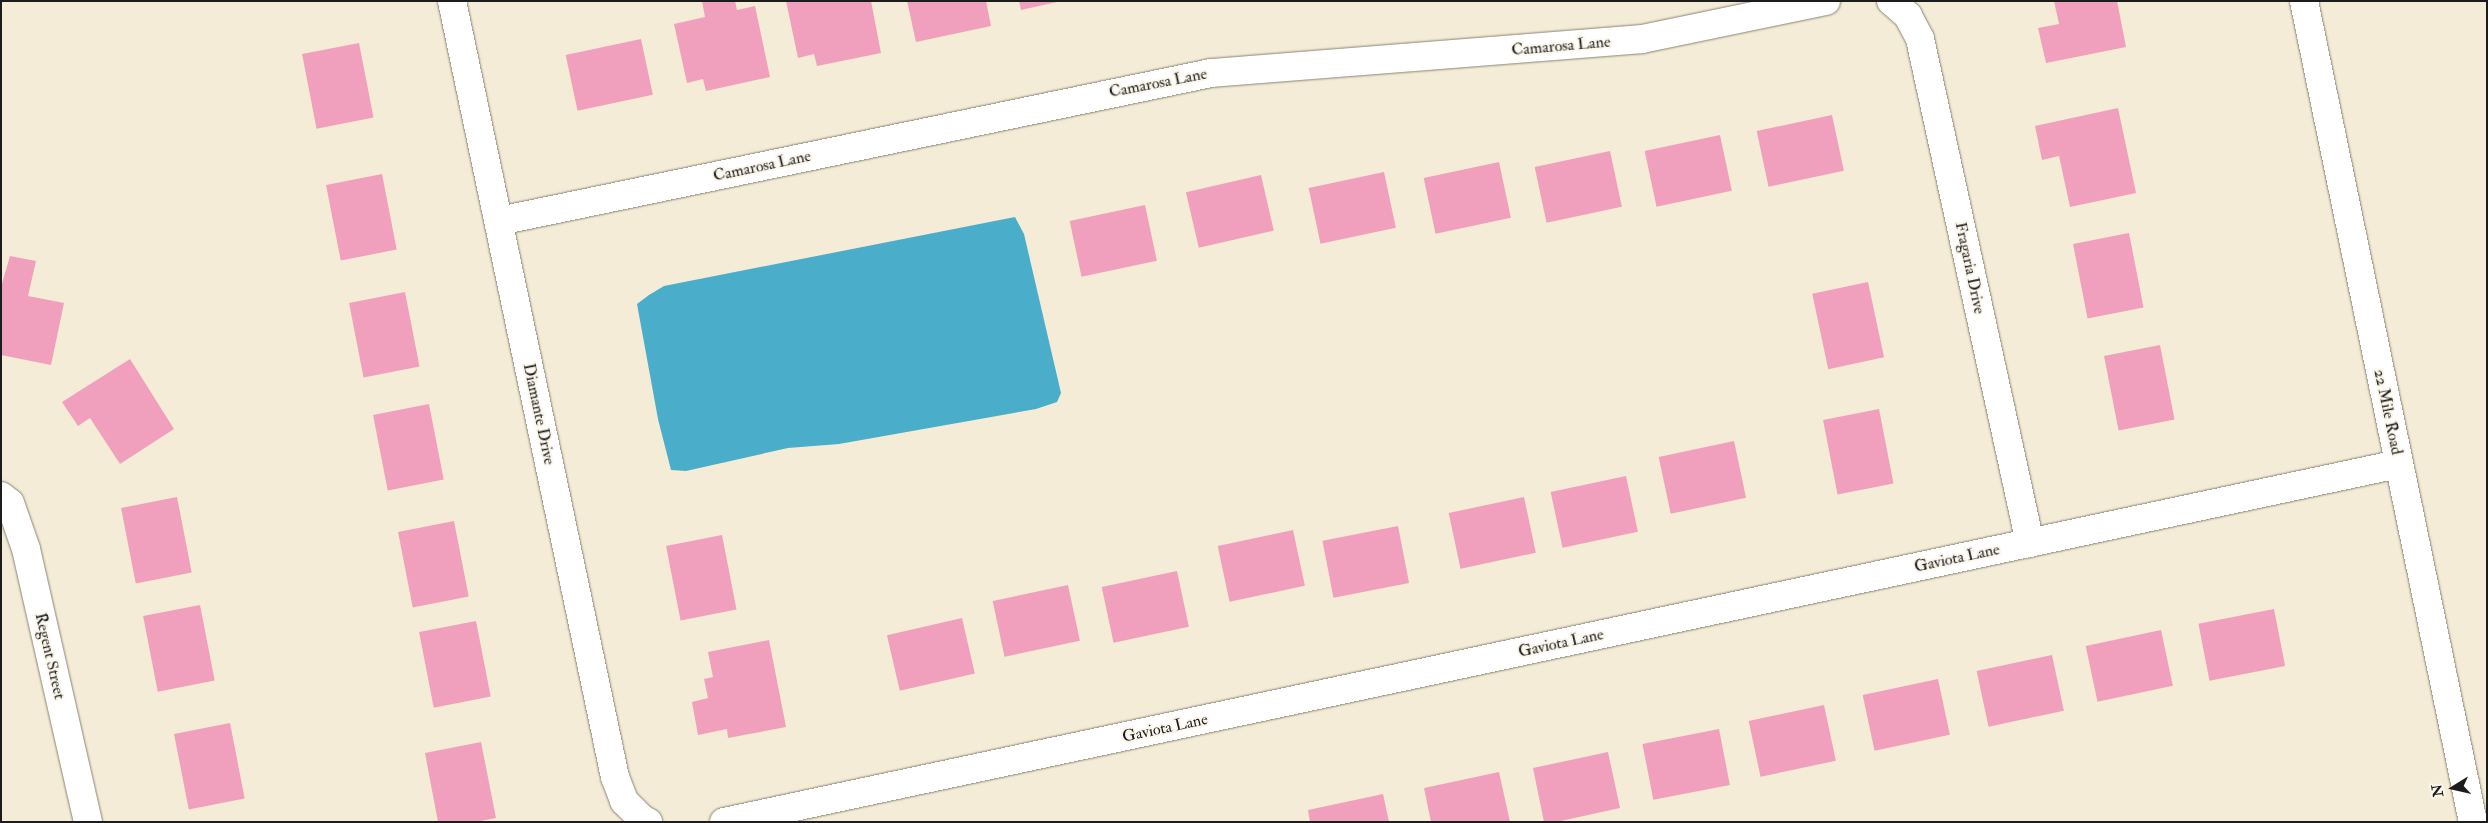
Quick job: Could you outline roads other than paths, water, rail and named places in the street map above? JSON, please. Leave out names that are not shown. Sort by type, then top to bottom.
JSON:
[{"type":"street","name":"Diamante Drive","points":[[452,1],[615,778],[624,801],[645,820]]},
{"type":"street","name":"Camarosa Lane","points":[[498,221],[1211,73],[1642,39],[1826,1]]},
{"type":"street","name":"Fragaria Drive","points":[[1891,1],[1908,16],[1920,39],[2030,543]]},
{"type":"street","name":"22 Mile Road","points":[[2304,1],[2473,822]]},
{"type":"street","name":"Gaviota Lane","points":[[724,822],[2398,464]]},
{"type":"street","name":"Regent Street","points":[[1,496],[10,504],[26,549],[88,822]]},
{"type":"water","points":[[1015,217],[1024,234],[1061,393],[1057,402],[1036,409],[839,444],[788,448],[686,471],[671,470],[658,419],[637,304],[649,295],[664,286]]}]
